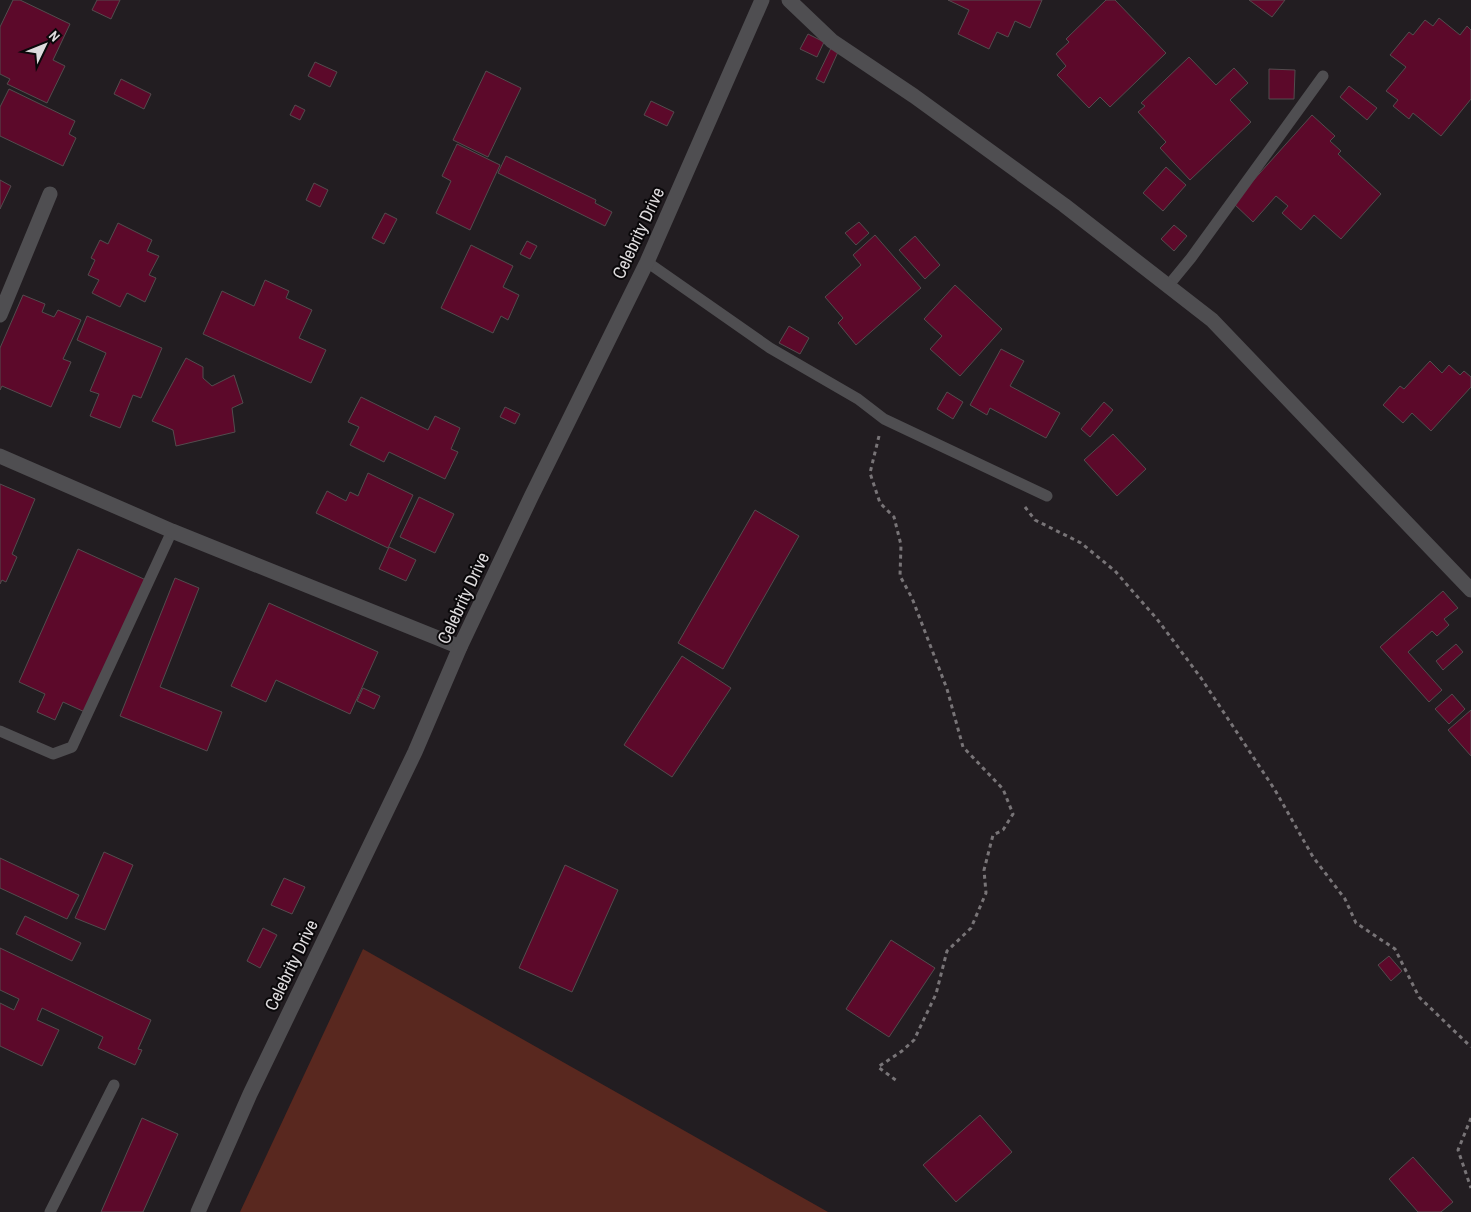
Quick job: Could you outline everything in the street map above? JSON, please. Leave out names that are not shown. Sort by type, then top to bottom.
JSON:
[{"type":"street","name":"Celebrity Drive","points":[[198,1212],[250,1094],[415,752],[460,647],[530,497],[647,262],[762,0]]},
{"type":"street","points":[[790,0],[832,42],[914,96],[1064,206],[1212,320],[1471,590]]},
{"type":"street","points":[[0,315],[50,194]]},
{"type":"street","points":[[0,456],[172,531],[460,647]]},
{"type":"lane","points":[[1168,286],[1322,76]]},
{"type":"lane","points":[[647,262],[770,348],[858,399],[884,419],[1047,496]]},
{"type":"lane","points":[[0,731],[53,754],[72,748],[172,531]]},
{"type":"lane","points":[[50,1212],[114,1085]]},
{"type":"path","points":[[884,419],[870,473],[880,503],[894,517],[901,545],[900,576],[912,598],[946,689],[963,747],[1002,789],[1013,814],[1003,830],[993,835],[984,870],[986,893],[971,928],[947,951],[936,994],[914,1040],[902,1051],[878,1067],[897,1081]]},
{"type":"path","points":[[1024,506],[1035,520],[1081,543],[1115,571],[1157,619],[1201,678],[1275,790],[1313,856],[1344,899],[1356,923],[1396,949],[1418,997],[1471,1047]]},
{"type":"path","points":[[1471,1118],[1458,1150],[1471,1188]]},
{"type":"shaded area","points":[[363,949],[828,1212],[240,1212]]},
{"type":"building","points":[[13,0],[20,0],[70,24],[53,60],[65,66],[47,103],[7,84],[10,79],[0,74],[0,27]]},
{"type":"building","points":[[97,0],[120,0],[111,19],[92,10]]},
{"type":"building","points":[[948,0],[1042,0],[1030,28],[1015,21],[1008,37],[997,32],[989,49],[958,34],[969,10]]},
{"type":"building","points":[[1106,0],[1115,0],[1166,53],[1110,107],[1100,97],[1089,108],[1057,75],[1066,66],[1056,54],[1069,42],[1066,39]]},
{"type":"building","points":[[1249,0],[1285,0],[1272,17]]},
{"type":"building","points":[[1439,18],[1460,35],[1467,26],[1471,30],[1471,99],[1441,136],[1413,113],[1409,119],[1393,106],[1398,100],[1386,91],[1406,67],[1390,55],[1409,32],[1413,35],[1425,20],[1433,26]]},
{"type":"building","points":[[808,34],[824,42],[817,57],[800,49]]},
{"type":"building","points":[[831,48],[838,52],[824,83],[816,79]]},
{"type":"building","points":[[1189,57],[1216,85],[1234,68],[1248,83],[1230,100],[1251,122],[1190,180],[1160,148],[1166,142],[1138,112],[1145,106],[1141,103]]},
{"type":"building","points":[[315,62],[337,72],[330,87],[308,76]]},
{"type":"building","points":[[1269,69],[1295,70],[1294,99],[1269,99]]},
{"type":"building","points":[[486,71],[521,88],[488,157],[453,140]]},
{"type":"building","points":[[121,79],[151,94],[144,109],[114,94]]},
{"type":"building","points":[[1349,86],[1377,108],[1367,120],[1340,97]]},
{"type":"building","points":[[9,89],[75,121],[69,134],[76,138],[63,166],[0,136],[0,107]]},
{"type":"building","points":[[651,101],[674,112],[667,126],[644,115]]},
{"type":"building","points":[[295,105],[305,110],[300,120],[290,115]]},
{"type":"building","points":[[1312,115],[1335,136],[1330,141],[1341,151],[1338,154],[1381,194],[1341,239],[1314,215],[1301,230],[1282,213],[1288,206],[1276,196],[1253,222],[1233,203]]},
{"type":"building","points":[[457,144],[500,165],[470,230],[436,213],[451,181],[442,176]]},
{"type":"building","points":[[506,156],[596,200],[595,203],[612,212],[605,226],[498,173]]},
{"type":"building","points":[[1166,167],[1186,185],[1163,211],[1143,193]]},
{"type":"building","points":[[0,180],[11,186],[0,209]]},
{"type":"building","points":[[314,183],[328,190],[320,207],[306,200]]},
{"type":"building","points":[[385,213],[397,219],[384,244],[372,238]]},
{"type":"building","points":[[859,222],[869,233],[856,245],[845,233]]},
{"type":"building","points":[[118,223],[152,240],[147,251],[159,256],[149,275],[156,278],[145,302],[127,293],[120,307],[92,293],[99,280],[88,275],[95,260],[91,258],[100,240],[108,244]]},
{"type":"building","points":[[1174,225],[1187,236],[1174,251],[1161,239]]},
{"type":"building","points":[[875,235],[921,288],[856,345],[838,323],[843,318],[825,297],[861,265],[853,255]]},
{"type":"building","points":[[915,236],[940,265],[925,279],[899,250]]},
{"type":"building","points":[[527,241],[537,246],[530,259],[520,254]]},
{"type":"building","points":[[471,245],[513,266],[503,287],[519,295],[508,320],[501,316],[493,333],[441,308]]},
{"type":"building","points":[[265,280],[289,291],[286,298],[312,310],[299,338],[326,350],[311,383],[203,334],[222,291],[254,306]]},
{"type":"building","points":[[955,285],[1002,329],[960,376],[930,349],[942,336],[924,319]]},
{"type":"building","points":[[23,295],[45,304],[42,312],[54,317],[58,310],[81,320],[63,359],[71,362],[51,407],[2,386],[0,390],[0,348]]},
{"type":"building","points":[[87,316],[162,348],[141,398],[133,395],[120,428],[90,416],[99,394],[90,391],[106,353],[77,340]]},
{"type":"building","points":[[789,326],[809,338],[800,354],[779,343]]},
{"type":"building","points":[[1001,349],[1024,361],[1010,386],[1060,413],[1046,438],[990,408],[987,415],[970,405]]},
{"type":"building","points":[[186,358],[203,367],[203,378],[212,386],[234,375],[243,403],[232,408],[235,432],[176,446],[173,430],[152,421]]},
{"type":"building","points":[[1430,361],[1442,373],[1449,365],[1460,375],[1464,371],[1471,377],[1471,387],[1431,431],[1412,413],[1403,423],[1383,405],[1400,386],[1404,389]]},
{"type":"building","points":[[947,392],[963,402],[953,419],[937,409]]},
{"type":"building","points":[[361,397],[428,430],[435,416],[460,428],[451,449],[458,452],[445,479],[389,452],[384,462],[350,445],[359,427],[348,422]]},
{"type":"building","points":[[1104,402],[1113,410],[1090,437],[1081,429]]},
{"type":"building","points":[[505,407],[520,414],[515,424],[500,417]]},
{"type":"building","points":[[1113,434],[1146,469],[1117,496],[1084,460]]},
{"type":"building","points":[[368,473],[413,495],[388,548],[316,513],[327,491],[346,501],[350,492],[358,496]]},
{"type":"building","points":[[0,484],[35,499],[12,554],[17,557],[6,582],[2,580],[0,584]]},
{"type":"building","points":[[419,497],[454,514],[435,553],[400,537]]},
{"type":"building","points":[[755,510],[799,536],[723,669],[678,643]]},
{"type":"building","points":[[389,547],[416,560],[406,581],[379,569]]},
{"type":"building","points":[[78,549],[146,580],[87,713],[63,702],[55,720],[37,712],[45,694],[19,682]]},
{"type":"building","points":[[175,578],[199,588],[160,687],[222,712],[207,751],[120,716]]},
{"type":"building","points":[[1443,591],[1458,608],[1444,619],[1449,625],[1437,636],[1432,631],[1408,652],[1442,690],[1429,702],[1380,647]]},
{"type":"building","points":[[269,603],[378,652],[350,714],[276,680],[266,702],[231,686]]},
{"type":"building","points":[[1456,644],[1463,652],[1443,670],[1436,661]]},
{"type":"building","points":[[682,656],[731,688],[672,777],[624,745]]},
{"type":"building","points":[[363,688],[380,696],[374,709],[357,701]]},
{"type":"building","points":[[1452,694],[1465,709],[1449,724],[1435,709]]},
{"type":"building","points":[[1471,710],[1471,756],[1448,730]]},
{"type":"building","points":[[104,852],[133,865],[105,930],[75,918]]},
{"type":"building","points":[[0,858],[79,895],[67,919],[0,888]]},
{"type":"building","points":[[565,865],[618,890],[572,992],[519,968]]},
{"type":"building","points":[[284,878],[305,887],[292,914],[271,905]]},
{"type":"building","points":[[25,916],[81,943],[72,961],[16,934]]},
{"type":"building","points":[[263,928],[277,935],[260,968],[247,961]]},
{"type":"building","points":[[891,940],[935,968],[889,1037],[846,1009]]},
{"type":"building","points":[[0,948],[151,1020],[138,1049],[142,1050],[135,1065],[98,1048],[103,1037],[42,1008],[37,1020],[59,1030],[42,1066],[0,1046],[0,1003],[14,1010],[19,999],[0,990]]},
{"type":"building","points":[[1389,956],[1402,971],[1391,981],[1378,965]]},
{"type":"building","points":[[980,1115],[1012,1152],[956,1202],[923,1165]]},
{"type":"building","points":[[142,1118],[178,1134],[143,1212],[101,1212]]},
{"type":"building","points":[[1413,1157],[1453,1202],[1441,1212],[1418,1212],[1389,1179]]}]
